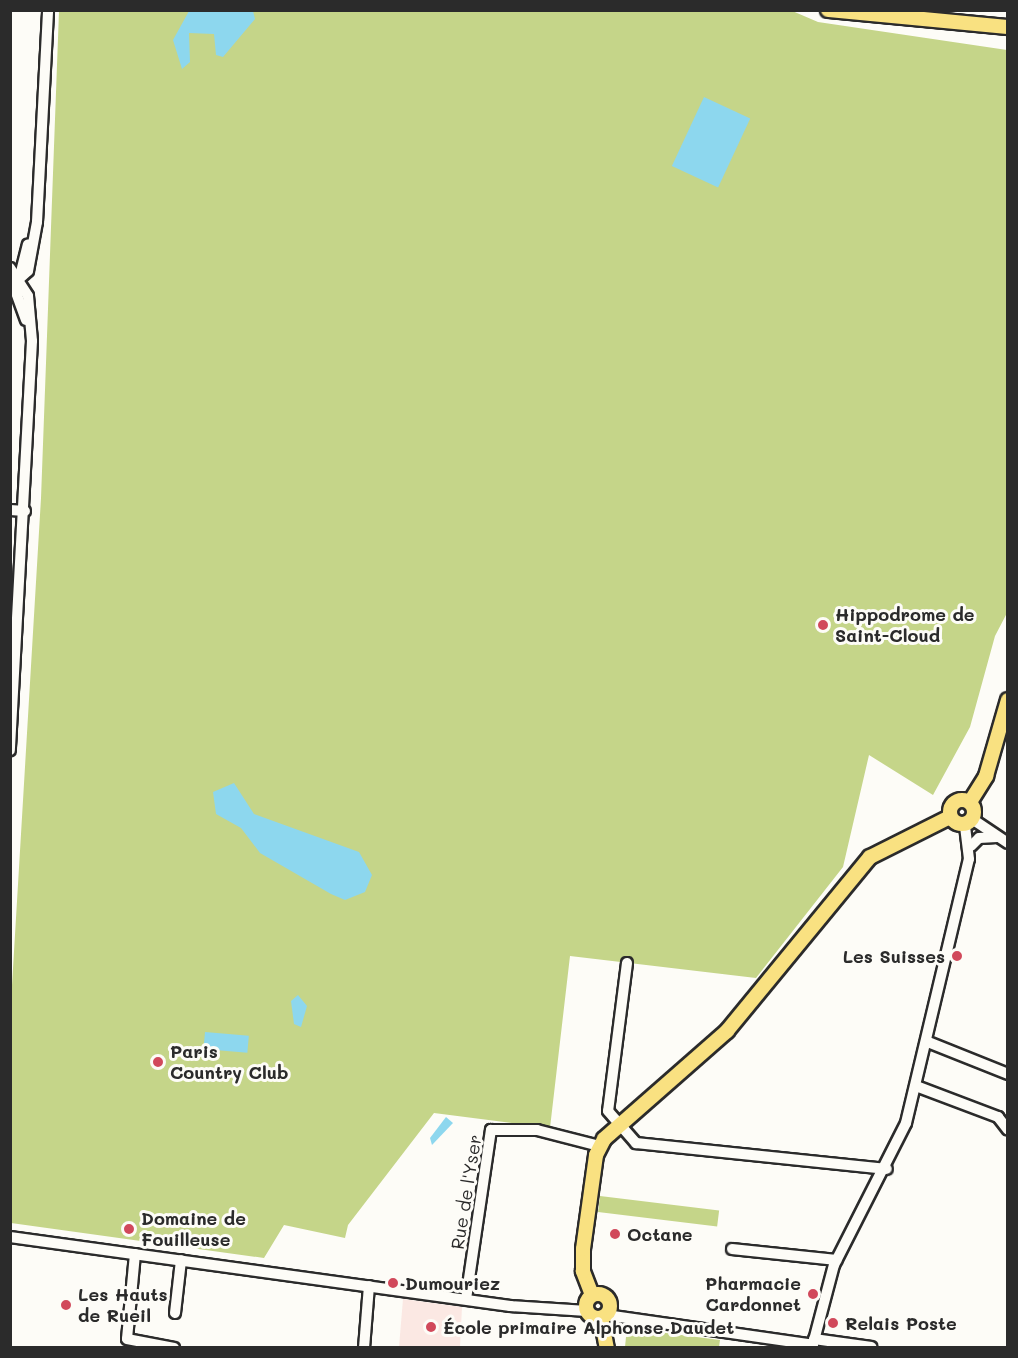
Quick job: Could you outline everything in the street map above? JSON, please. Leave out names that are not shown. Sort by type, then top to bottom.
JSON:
[{"type":"main road","points":[[828,10],[1008,27]]},
{"type":"main road","points":[[603,1317],[587,1311],[592,1295],[583,1259],[600,1146],[618,1126],[727,1031],[870,857],[950,817],[969,822],[970,802],[986,776],[1008,700]]},
{"type":"main road","points":[[950,817],[955,802],[970,802]]},
{"type":"main road","points":[[592,1295],[608,1299],[603,1317],[608,1347]]},
{"type":"street","points":[[15,284],[28,271],[37,222],[48,10]]},
{"type":"street","points":[[10,268],[15,284],[28,296],[32,341],[25,511],[10,750]]},
{"type":"street","points":[[10,510],[25,511]]},
{"type":"street","points":[[969,822],[1008,843]]},
{"type":"street","points":[[813,1344],[836,1260],[886,1169],[916,1086],[928,1042],[971,846],[969,822]]},
{"type":"street","points":[[971,846],[979,838],[997,837]]},
{"type":"street","points":[[627,963],[608,1111],[618,1126],[636,1143],[886,1169]]},
{"type":"street","points":[[928,1042],[1008,1074]]},
{"type":"street","points":[[916,1086],[998,1117],[1008,1130]]},
{"type":"street","name":"Rue de l'Yser","points":[[466,1299],[491,1130],[537,1130],[600,1146]]},
{"type":"street","points":[[10,1237],[466,1299],[587,1311]]},
{"type":"street","points":[[732,1249],[836,1260]]},
{"type":"street","points":[[135,1254],[127,1340],[174,1347]]},
{"type":"street","points":[[175,1313],[181,1260]]},
{"type":"street","points":[[364,1347],[369,1286]]},
{"type":"street","points":[[603,1317],[813,1344],[871,1347]]},
{"type":"shaded area","name":"École primaire Alphonse Daudet","points":[[403,1299],[462,1307],[460,1347],[399,1347]]},
{"type":"green space","points":[[790,10],[818,22],[1007,50],[1007,613],[995,636],[970,727],[933,795],[869,755],[843,867],[756,978],[570,956],[550,1128],[434,1113],[348,1225],[345,1238],[284,1225],[264,1258],[11,1223],[11,1002],[41,498],[59,11]]},
{"type":"green space","points":[[600,1196],[719,1211],[717,1227],[598,1212]]},
{"type":"green space","points":[[635,1329],[720,1340],[719,1347],[625,1347],[626,1337]]},
{"type":"water","points":[[189,11],[253,11],[255,19],[223,57],[216,55],[214,34],[189,33],[190,62],[182,69],[173,40]]},
{"type":"water","points":[[704,97],[750,119],[718,187],[672,166]]},
{"type":"water","points":[[234,783],[254,814],[359,852],[372,875],[365,892],[345,900],[260,853],[241,828],[216,814],[213,792]]},
{"type":"water","points":[[298,995],[307,1006],[301,1027],[294,1024],[291,1001]]},
{"type":"water","points":[[205,1032],[249,1036],[247,1053],[204,1049]]},
{"type":"water","points":[[446,1117],[453,1123],[432,1145],[430,1138]]},
{"type":"place","name":"Hippodrome de Saint-Cloud","points":[[823,625]]},
{"type":"place","name":"Les Suisses","points":[[957,956]]},
{"type":"place","name":"Paris Country Club","points":[[158,1062]]},
{"type":"place","name":"Domaine de Fouilleuse","points":[[129,1229]]},
{"type":"place","name":"Octane","points":[[615,1234]]},
{"type":"place","name":"Dumouriez","points":[[393,1283]]},
{"type":"place","name":"Pharmacie Cardonnet","points":[[813,1294]]},
{"type":"place","name":"Les Hauts de Rueil","points":[[66,1305]]},
{"type":"place","name":"Relais Poste","points":[[833,1323]]},
{"type":"place","name":"École primaire Alphonse Daudet","points":[[431,1327]]}]
